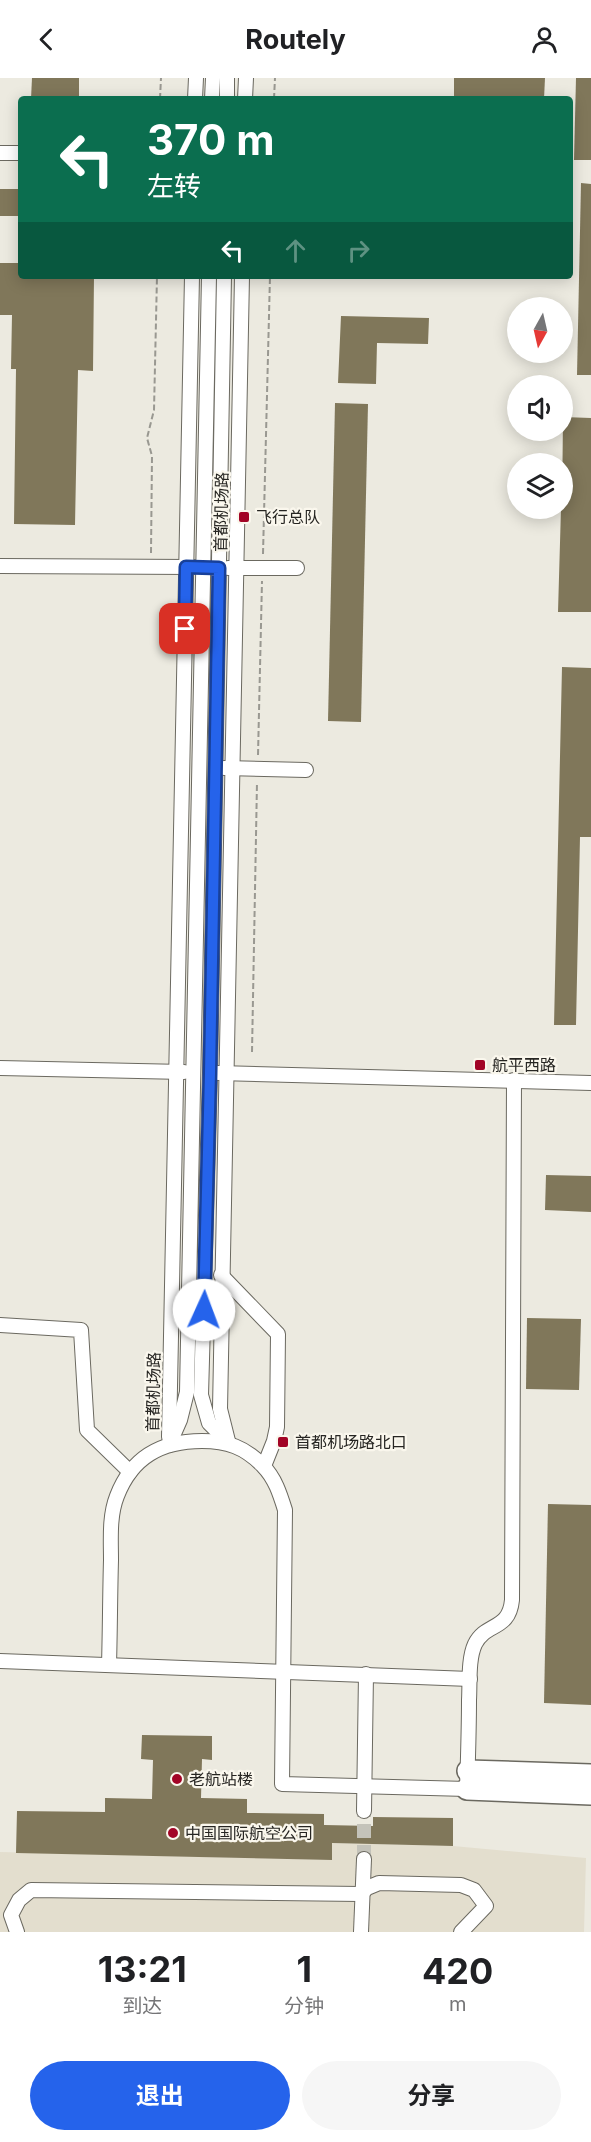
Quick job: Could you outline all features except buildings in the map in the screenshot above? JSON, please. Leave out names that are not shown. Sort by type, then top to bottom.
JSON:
[{"type":"highway","points":[[555,1784],[591,1775]]},
{"type":"highway","points":[[467,1780],[555,1784],[591,1794]]},
{"type":"street","points":[[195,96],[196,78]]},
{"type":"street","points":[[212,96],[213,78]]},
{"type":"street","points":[[227,78],[227,96]]},
{"type":"street","points":[[245,96],[246,78]]},
{"type":"street","points":[[0,153],[18,153]]},
{"type":"street","name":"首都机场路","points":[[169,1445],[192,279]]},
{"type":"street","name":"首都机场路","points":[[169,1445],[180,1420],[187,1392],[209,279]]},
{"type":"street","name":"首都机场路","points":[[224,279],[210,1073],[201,1395],[209,1423],[229,1443]]},
{"type":"street","name":"首都机场路","points":[[229,1443],[220,1409],[242,279]]},
{"type":"street","points":[[0,566],[297,568]]},
{"type":"street","points":[[184,710],[202,684]]},
{"type":"street","points":[[217,685],[234,710]]},
{"type":"street","points":[[200,767],[306,770]]},
{"type":"street","points":[[181,893],[197,914]]},
{"type":"street","points":[[213,915],[230,895]]},
{"type":"street","points":[[0,1068],[591,1083]]},
{"type":"street","points":[[109,1665],[112,1526],[116,1498],[130,1472],[141,1459],[156,1449],[169,1445],[187,1441],[229,1443],[248,1452],[264,1466],[278,1486],[285,1510],[282,1784],[364,1786],[467,1780],[470,1679],[475,1643],[510,1615],[512,1600],[514,1080]]},
{"type":"street","points":[[172,1273],[190,1246]]},
{"type":"street","points":[[206,1248],[223,1279],[278,1334],[277,1427],[264,1466]]},
{"type":"street","points":[[0,1324],[81,1330],[87,1430],[130,1472]]},
{"type":"street","points":[[0,1661],[470,1679]]},
{"type":"street","points":[[364,1811],[366,1674]]},
{"type":"street","points":[[361,1932],[364,1859]]},
{"type":"street","points":[[17,1932],[6,1915],[19,1899],[31,1890],[361,1894],[367,1888],[377,1884],[466,1886],[474,1890],[486,1906],[461,1932]]},
{"type":"path","points":[[160,96],[161,78]]},
{"type":"path","points":[[274,96],[275,78]]},
{"type":"path","points":[[151,556],[152,456],[147,438],[154,410],[157,279]]},
{"type":"path","points":[[252,1052],[270,279]]},
{"type":"shaded area","points":[[332,1843],[453,1846],[586,1858],[584,1932],[0,1932],[0,1852],[332,1860]]},
{"type":"tunnel","points":[[364,1811],[364,1859]]},
{"type":"place","name":"飞行总队","points":[[244,517]]},
{"type":"place","name":"航平西路","points":[[480,1065]]},
{"type":"place","name":"首都机场路北口","points":[[283,1442]]},
{"type":"place","name":"老航站楼","points":[[177,1779]]},
{"type":"place","name":"中国国际航空公司","points":[[173,1833]]},
{"type":"route","points":[[185,629],[186,567],[219,568],[204,1310]]}]
